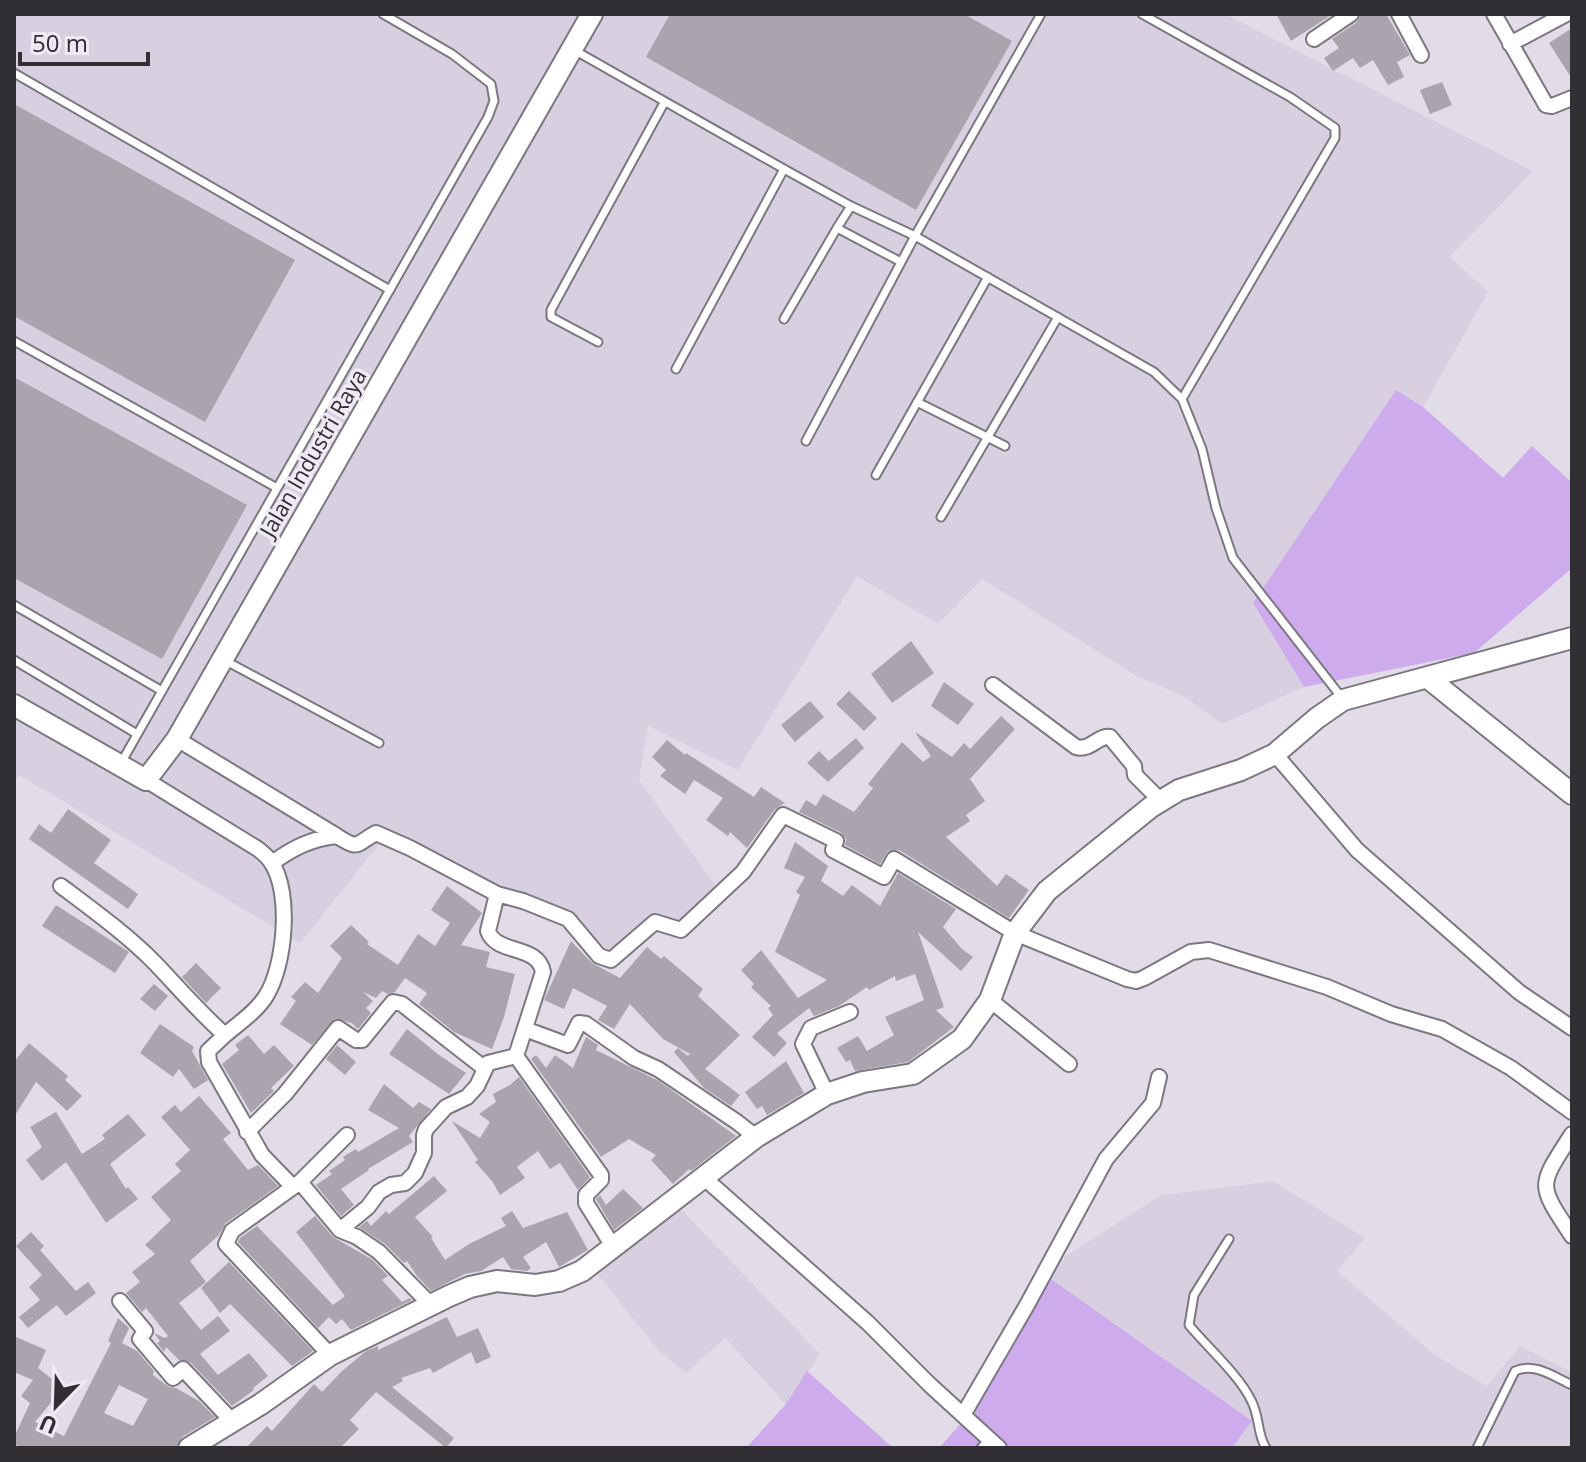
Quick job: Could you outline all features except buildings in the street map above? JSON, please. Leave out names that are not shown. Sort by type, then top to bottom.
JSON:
[{"type":"street","name":"Jalan Industri Raya","points":[[146,780],[177,739],[592,14]]},
{"type":"street","points":[[1314,39],[1351,14]]},
{"type":"street","points":[[1399,14],[1421,55]]},
{"type":"street","points":[[1494,14],[1546,105],[1552,106],[1572,98]]},
{"type":"street","points":[[1510,44],[1566,14]]},
{"type":"street","points":[[192,1447],[330,1355],[470,1287],[497,1281],[535,1285],[559,1281],[582,1271],[702,1176],[756,1137],[827,1094],[863,1082],[913,1074],[962,1039],[990,1000],[1015,933],[1047,891],[1179,790],[1241,770],[1275,754],[1343,700],[1572,638]]},
{"type":"street","points":[[1428,678],[1572,794]]},
{"type":"street","points":[[993,685],[1079,748],[1110,737],[1134,766],[1135,775],[1161,801]]},
{"type":"street","points":[[14,705],[146,780],[258,849],[272,863],[280,883],[283,930],[277,971],[266,996],[257,1007],[212,1046],[207,1056],[262,1155],[297,1184],[340,1230],[379,1252],[431,1305]]},
{"type":"street","points":[[177,739],[352,846],[359,846],[376,833],[497,894],[568,919],[599,956],[611,960],[655,922],[677,930],[683,928],[743,872],[783,815],[836,841],[833,850],[884,877],[894,859],[1015,933],[1136,981],[1191,952],[1209,950],[1327,987],[1391,1014],[1442,1029],[1511,1068],[1572,1112]]},
{"type":"street","points":[[1275,754],[1357,850],[1519,992],[1572,1028]]},
{"type":"street","points":[[272,863],[303,842],[337,836]]},
{"type":"street","points":[[61,886],[154,962],[196,1010],[225,1035]]},
{"type":"street","points":[[497,894],[489,936],[495,942],[533,956],[542,966],[542,978],[516,1056]]},
{"type":"street","points":[[990,1000],[1069,1064]]},
{"type":"street","points":[[247,1132],[285,1094],[338,1028],[356,1040],[362,1040],[393,1002],[402,1004],[484,1068]]},
{"type":"street","points":[[827,1094],[803,1044],[811,1028],[850,1012]]},
{"type":"street","points":[[525,1029],[568,1045],[579,1023],[586,1024],[756,1137]]},
{"type":"street","points":[[340,1230],[368,1207],[379,1192],[391,1185],[405,1183],[415,1173],[424,1153],[426,1129],[446,1107],[467,1097],[482,1079],[484,1068],[494,1059],[516,1056]]},
{"type":"street","points":[[516,1056],[601,1175],[601,1180],[586,1195],[586,1203],[614,1248]]},
{"type":"street","points":[[963,1415],[1106,1159],[1153,1103],[1159,1077]]},
{"type":"street","points":[[1572,1134],[1547,1172],[1544,1186],[1572,1236]]},
{"type":"street","points":[[330,1355],[226,1244],[232,1231],[297,1184],[347,1135]]},
{"type":"street","points":[[702,1176],[868,1323],[990,1445]]},
{"type":"street","points":[[120,1301],[145,1331],[140,1339],[173,1378],[183,1369],[232,1421]]},
{"type":"lane","points":[[120,765],[488,117],[494,101],[491,84],[452,54],[383,14]]},
{"type":"lane","points":[[806,441],[915,236],[1041,14]]},
{"type":"lane","points":[[1142,14],[1290,97],[1335,128],[1335,138],[1182,399]]},
{"type":"lane","points":[[572,49],[851,206],[915,236],[1154,372],[1182,399],[1202,449],[1216,508],[1233,558],[1343,700]]},
{"type":"lane","points":[[14,73],[390,290]]},
{"type":"lane","points":[[598,342],[551,317],[551,312],[664,103]]},
{"type":"lane","points":[[676,369],[784,169]]},
{"type":"lane","points":[[784,319],[851,206]]},
{"type":"lane","points":[[837,228],[901,262]]},
{"type":"lane","points":[[876,475],[988,277]]},
{"type":"lane","points":[[941,517],[1058,317]]},
{"type":"lane","points":[[14,341],[277,488]]},
{"type":"lane","points":[[917,402],[1005,446]]},
{"type":"lane","points":[[14,605],[162,691]]},
{"type":"lane","points":[[222,659],[379,743]]},
{"type":"lane","points":[[14,660],[137,734]]},
{"type":"lane","points":[[1229,1239],[1194,1295],[1189,1325],[1249,1395],[1258,1413],[1261,1437],[1266,1448]]},
{"type":"lane","points":[[1477,1448],[1515,1371],[1535,1368],[1572,1385]]},
{"type":"shaded area","points":[[14,14],[1225,14],[1533,171],[1450,257],[1488,292],[1423,407],[1396,390],[1253,603],[1304,687],[1222,724],[1185,697],[1135,675],[982,579],[938,624],[857,576],[738,770],[648,726],[639,780],[721,893],[683,930],[657,919],[607,962],[573,920],[384,838],[300,943],[19,775],[14,781]]},
{"type":"shaded area","points":[[1396,390],[1423,407],[1503,478],[1532,446],[1572,483],[1572,568],[1474,653],[1304,687],[1253,603]]},
{"type":"shaded area","points":[[1273,1181],[1365,1238],[1337,1271],[1435,1355],[1487,1386],[1520,1346],[1572,1372],[1572,1448],[1232,1448],[1252,1421],[1041,1272],[1161,1195]]},
{"type":"shaded area","points":[[677,1205],[820,1354],[786,1404],[725,1338],[686,1373],[659,1351],[598,1275]]},
{"type":"shaded area","points":[[1041,1272],[1252,1421],[1232,1448],[939,1448],[970,1413]]},
{"type":"shaded area","points":[[807,1371],[893,1448],[746,1448],[786,1404]]}]
